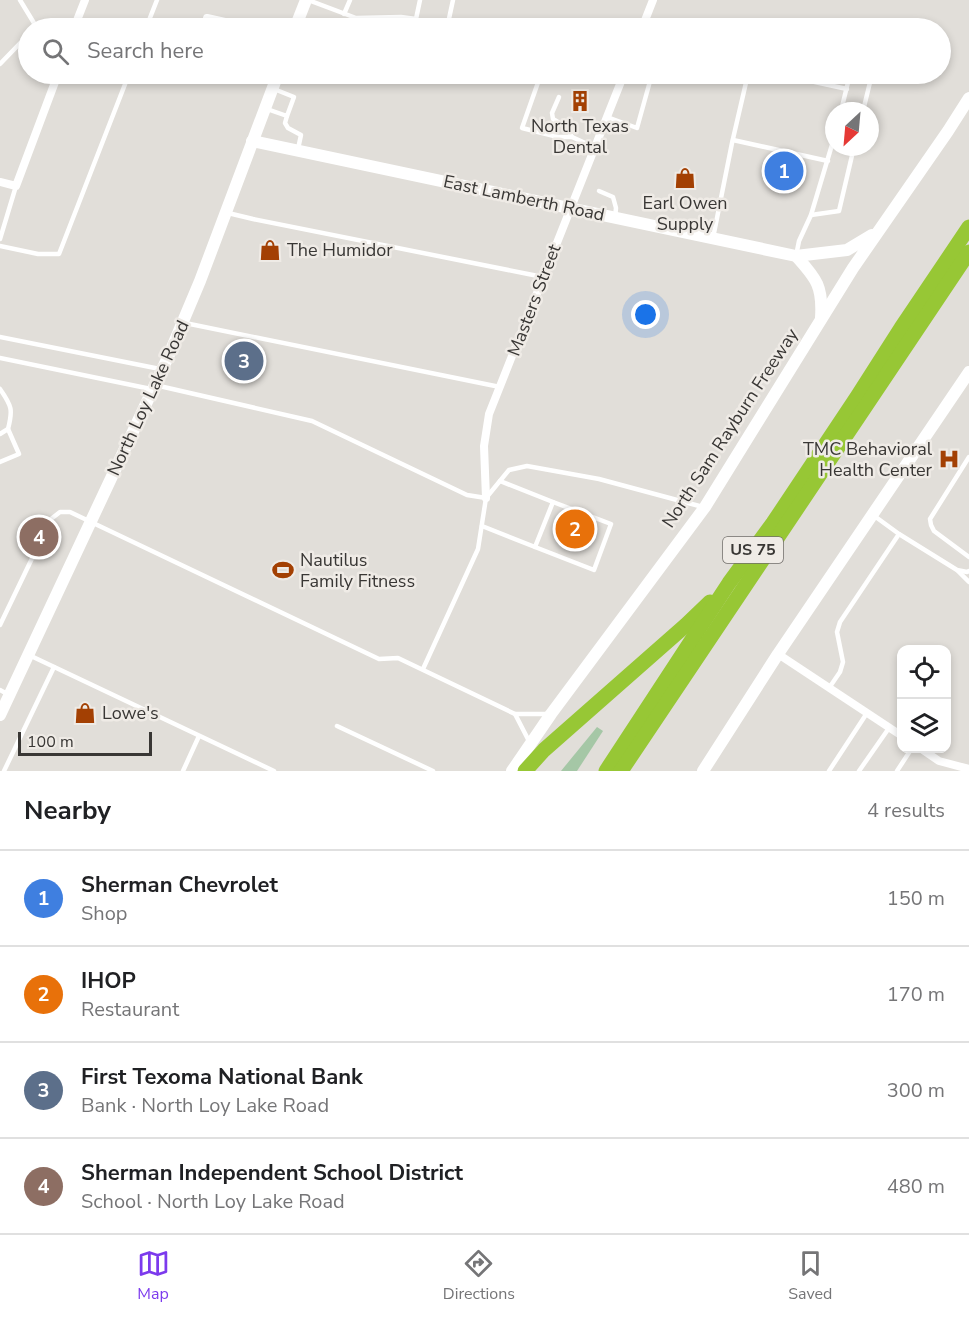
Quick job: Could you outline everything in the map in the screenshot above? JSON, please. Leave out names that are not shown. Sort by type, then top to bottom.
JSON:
[{"type":"highway","name":"US 75","points":[[606,771],[969,227]]},
{"type":"highway","name":"US 75","points":[[621,771],[969,252]]},
{"type":"highway","points":[[525,771],[544,750],[729,584]]},
{"type":"main road","points":[[299,18],[307,0]]},
{"type":"main road","name":"North Loy Lake Road","points":[[0,714],[5,692],[28,654],[163,369],[274,84]]},
{"type":"main road","name":"North Sam Rayburn Freeway","points":[[512,771],[551,714],[705,507],[854,268],[969,98]]},
{"type":"main road","name":"East Lamberth Road","points":[[252,141],[796,255],[847,250],[880,229]]},
{"type":"main road","points":[[796,255],[818,283],[822,300],[821,322]]},
{"type":"main road","points":[[703,771],[778,654],[969,372]]},
{"type":"street","points":[[79,18],[85,0]]},
{"type":"street","points":[[646,18],[653,0]]},
{"type":"street","points":[[0,182],[16,186],[54,84]]},
{"type":"street","name":"Masters Street","points":[[486,498],[484,446],[489,414],[620,84]]},
{"type":"street","points":[[778,654],[897,733]]},
{"type":"street","points":[[927,753],[939,761],[969,770]]},
{"type":"lane","points":[[20,0],[30,18]]},
{"type":"lane","points":[[150,18],[157,0]]},
{"type":"lane","points":[[307,0],[356,18],[408,18]]},
{"type":"lane","points":[[345,14],[350,0]]},
{"type":"lane","points":[[416,18],[420,0]]},
{"type":"lane","points":[[449,18],[453,0]]},
{"type":"lane","points":[[0,64],[18,45]]},
{"type":"lane","points":[[0,246],[38,254],[59,254],[125,84]]},
{"type":"lane","points":[[537,84],[522,128],[558,137],[572,137],[594,147]]},
{"type":"lane","points":[[607,117],[637,128],[649,84]]},
{"type":"lane","points":[[713,238],[746,84]]},
{"type":"lane","points":[[824,84],[847,89]]},
{"type":"lane","points":[[843,102],[848,84]]},
{"type":"lane","points":[[865,102],[870,84]]},
{"type":"lane","points":[[272,88],[294,97],[285,123],[288,128],[301,135],[297,150]]},
{"type":"lane","points":[[559,97],[552,113],[553,119],[566,127],[572,137]]},
{"type":"lane","points":[[264,108],[286,116]]},
{"type":"lane","points":[[733,140],[828,161]]},
{"type":"lane","points":[[796,255],[829,156]]},
{"type":"lane","points":[[811,215],[839,211],[852,156]]},
{"type":"lane","points":[[0,239],[16,186]]},
{"type":"lane","points":[[599,191],[613,198],[616,208],[615,218]]},
{"type":"lane","points":[[225,212],[543,277]]},
{"type":"lane","points":[[183,322],[500,387]]},
{"type":"lane","points":[[0,337],[163,369]]},
{"type":"lane","points":[[0,358],[154,387],[312,421],[467,495],[486,498]]},
{"type":"lane","points":[[0,389],[10,402],[11,417],[8,429],[20,454],[0,462]]},
{"type":"lane","points":[[0,434],[8,429]]},
{"type":"lane","points":[[969,457],[930,519],[934,531],[969,557]]},
{"type":"lane","points":[[423,669],[478,549],[486,498],[509,471],[527,466],[599,479],[705,507]]},
{"type":"lane","points":[[482,526],[594,570],[611,524],[500,481]]},
{"type":"lane","points":[[535,547],[553,502]]},
{"type":"lane","points":[[0,625],[51,519],[60,512],[70,512],[379,659],[398,658],[514,714],[551,714]]},
{"type":"lane","points":[[873,515],[957,570],[969,582]]},
{"type":"lane","points":[[829,688],[840,672],[843,662],[837,632],[840,622],[899,534]]},
{"type":"lane","points":[[957,570],[969,571]]},
{"type":"lane","points":[[28,654],[274,771]]},
{"type":"lane","points":[[4,771],[54,667]]},
{"type":"lane","points":[[829,771],[867,713]]},
{"type":"lane","points":[[514,714],[530,744]]},
{"type":"lane","points":[[338,726],[433,771]]},
{"type":"lane","points":[[860,771],[889,728]]},
{"type":"lane","points":[[183,771],[199,736]]},
{"type":"lane","points":[[899,771],[909,753]]},
{"type":"green space","points":[[597,727],[603,731],[577,771],[561,771]]},
{"type":"place","name":"North Texas Dental","points":[[580,101]]},
{"type":"place","name":"Sherman Chevrolet","points":[[784,171]]},
{"type":"place","name":"Earl Owen Supply","points":[[685,178]]},
{"type":"place","name":"The Humidor","points":[[270,250]]},
{"type":"place","name":"First Texoma National Bank","points":[[244,361]]},
{"type":"place","name":"TMC Behavioral Health Center","points":[[949,459]]},
{"type":"place","name":"IHOP","points":[[575,529]]},
{"type":"place","name":"Sherman Independent School District","points":[[39,537]]},
{"type":"place","name":"Nautilus Family Fitness","points":[[283,570]]},
{"type":"place","name":"Lowe's","points":[[85,713]]}]
